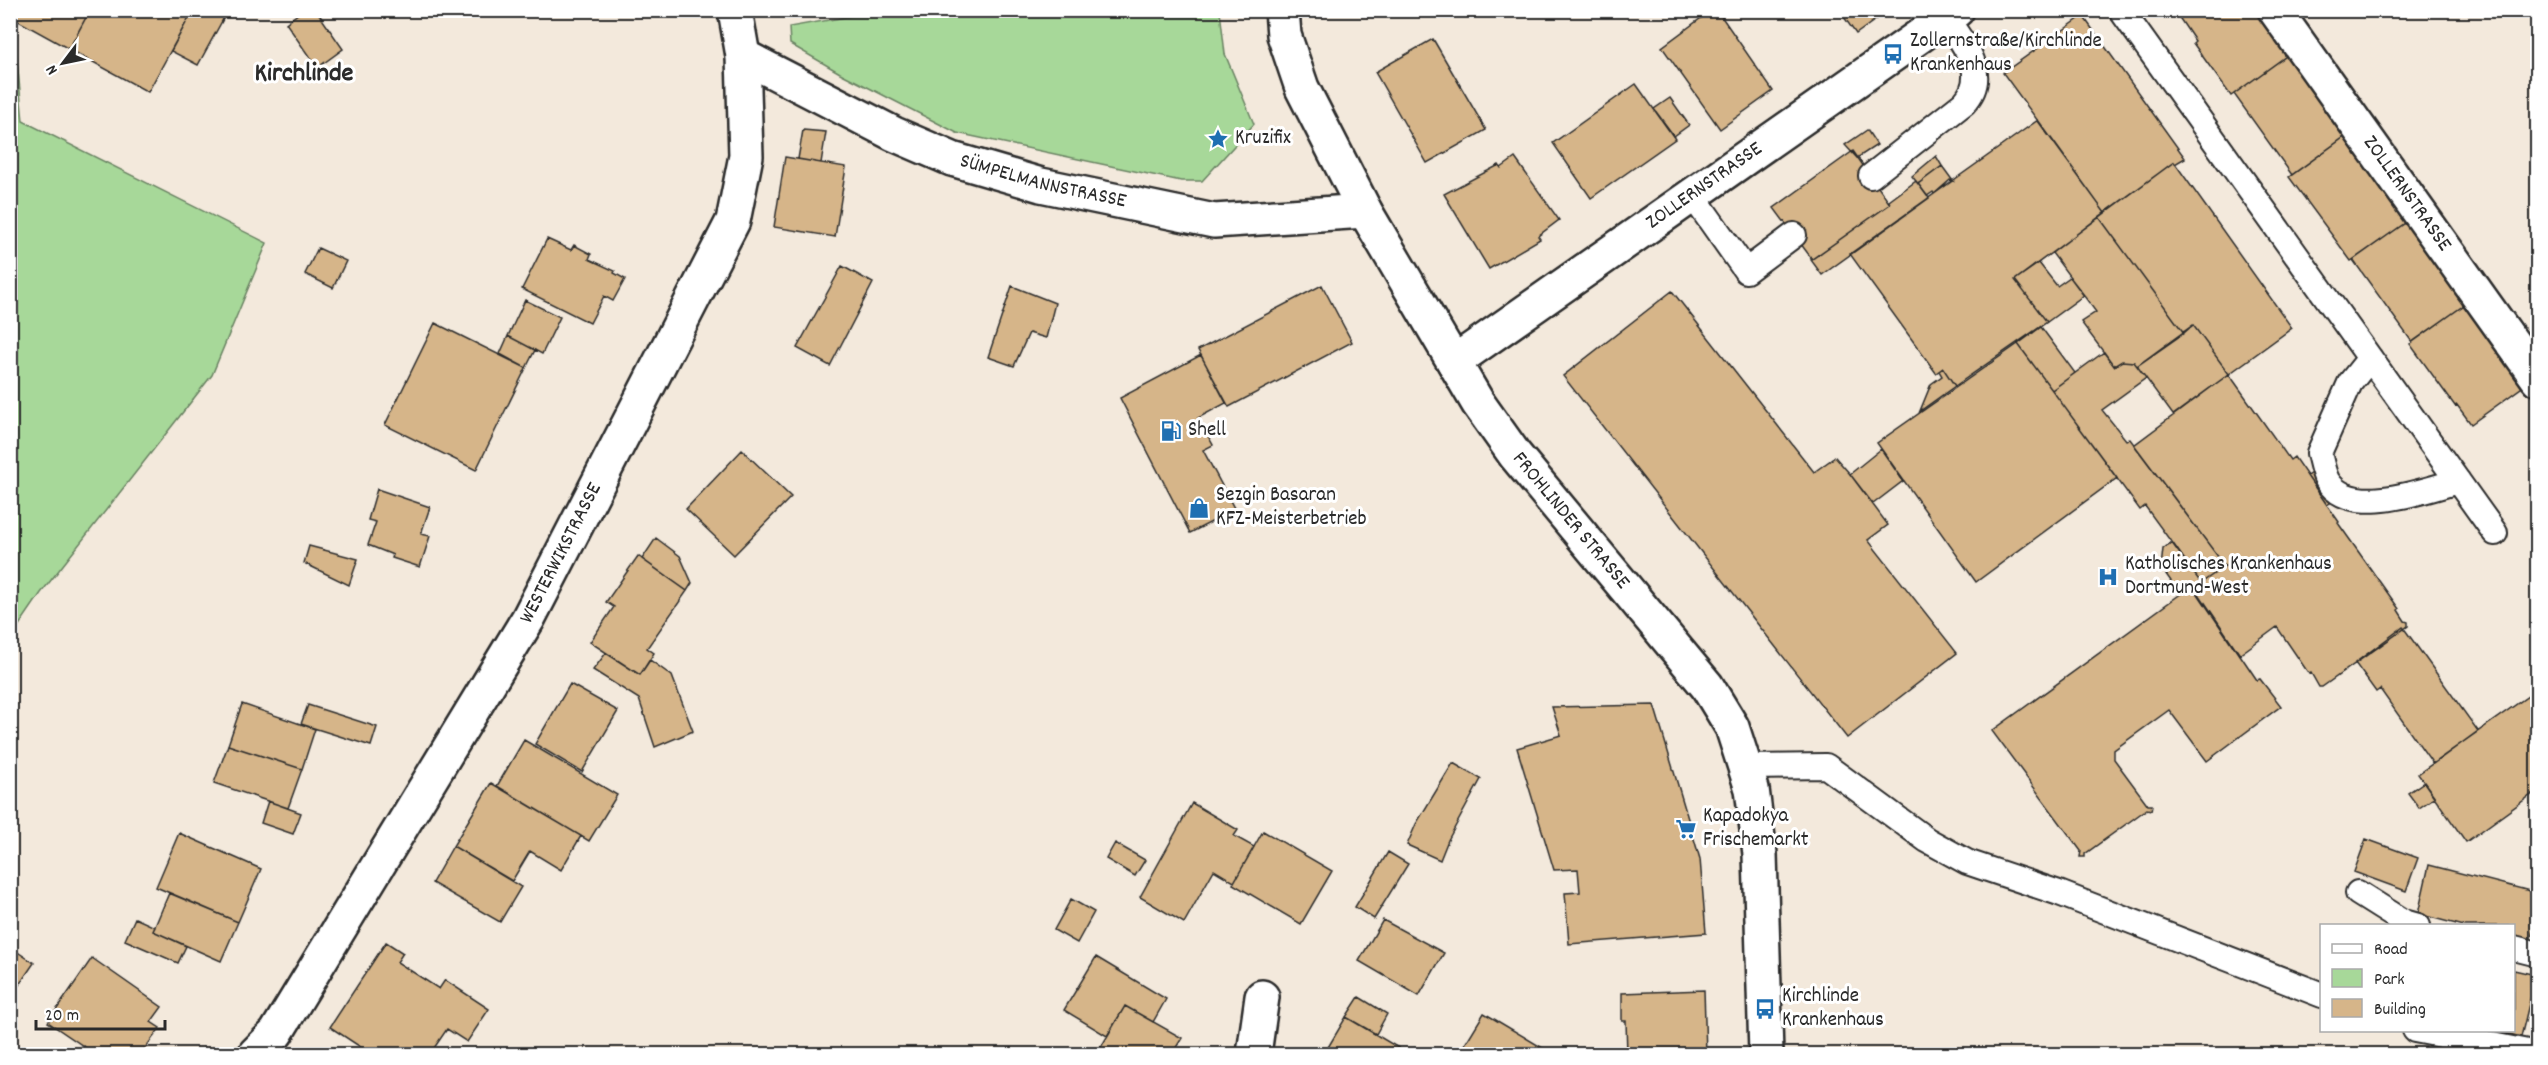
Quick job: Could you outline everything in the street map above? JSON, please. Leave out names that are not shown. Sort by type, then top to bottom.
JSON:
[{"type":"street","name":"WESTERWIKSTRASSE","points":[[255,1054],[276,1033],[528,619],[733,221],[746,156],[743,56],[735,10]]},
{"type":"street","name":"FROHLINDER STRASSE","points":[[1282,10],[1284,35],[1302,88],[1365,211],[1478,403],[1515,455],[1707,686],[1732,727],[1747,767],[1752,789],[1760,854],[1767,1054]]},
{"type":"street","name":"ZOLLERNSTRASSE","points":[[2275,10],[2538,378]]},
{"type":"street","name":"ZOLLERNSTRASSE","points":[[1455,362],[1951,14]]},
{"type":"street","name":"SÜMPELMANNSTRASSE","points":[[743,56],[894,134],[952,159],[1041,185],[1214,221],[1365,211]]},
{"type":"street","points":[[1254,1054],[1262,997]]},
{"type":"lane","points":[[2121,10],[2495,533]]},
{"type":"lane","points":[[1871,176],[1964,104],[1975,87],[1976,69],[1973,59],[1951,14]]},
{"type":"lane","points":[[1693,196],[1746,271],[1794,235]]},
{"type":"lane","points":[[2370,358],[2350,383],[2319,453],[2328,481],[2350,499],[2390,499],[2458,481]]},
{"type":"lane","points":[[1747,767],[1826,766],[1927,840],[1967,862],[2059,893],[2320,994]]},
{"type":"lane","points":[[2358,893],[2404,922],[2411,924]]},
{"type":"lane","points":[[2515,948],[2538,954]]},
{"type":"lane","points":[[2425,1032],[2538,1054]]},
{"type":"green space","points":[[12,10],[23,121],[267,243],[212,375],[41,593],[11,637],[10,11]]},
{"type":"green space","points":[[880,11],[1220,11],[1225,54],[1254,124],[1202,181],[1181,181],[957,133],[840,73],[790,44],[789,27]]},
{"type":"building","points":[[14,10],[90,10],[69,49],[11,17]]},
{"type":"building","points":[[90,10],[193,10],[148,92],[69,49]]},
{"type":"building","points":[[193,10],[228,10],[198,65],[171,51]]},
{"type":"building","points":[[303,10],[316,10],[343,49],[317,68],[286,23]]},
{"type":"building","points":[[1712,10],[1717,10],[1773,91],[1720,129],[1662,47]]},
{"type":"building","points":[[1839,10],[1889,10],[1856,34]]},
{"type":"building","points":[[2174,10],[2258,10],[2289,54],[2231,96],[2193,43],[2195,41]]},
{"type":"building","points":[[2083,16],[2185,158],[2175,164],[2174,162],[2105,213],[2003,73]]},
{"type":"building","points":[[1433,39],[1486,130],[1427,163],[1375,72]]},
{"type":"building","points":[[2289,54],[2347,135],[2292,175],[2234,94]]},
{"type":"building","points":[[1636,84],[1675,139],[1591,198],[1553,143]]},
{"type":"building","points":[[1670,98],[1689,125],[1674,136],[1654,109]]},
{"type":"building","points":[[2038,120],[2105,213],[2015,280],[2047,322],[1955,386],[1943,368],[1936,373],[1850,254]]},
{"type":"building","points":[[803,130],[826,132],[821,163],[798,159]]},
{"type":"building","points":[[1867,130],[1877,145],[1857,158],[1845,145]]},
{"type":"building","points":[[2347,135],[2408,221],[2351,261],[2289,177]]},
{"type":"building","points":[[1853,151],[1890,204],[1812,259],[1774,208]]},
{"type":"building","points":[[1936,156],[1942,166],[1918,184],[1912,176]]},
{"type":"building","points":[[785,157],[846,167],[835,237],[774,227]]},
{"type":"building","points":[[1515,158],[1559,220],[1538,236],[1540,239],[1489,269],[1444,194],[1499,165],[1501,168]]},
{"type":"building","points":[[2174,162],[2292,328],[2229,374],[2193,325],[2184,333],[2099,217]]},
{"type":"building","points":[[1942,166],[1953,181],[1950,180],[1934,194],[1933,192],[1927,196],[1918,184]]},
{"type":"building","points":[[1916,181],[1929,198],[1822,275],[1811,260],[1890,204],[1889,201]]},
{"type":"building","points":[[2099,217],[2184,333],[2137,366],[2134,362],[2122,361],[2114,366],[2081,322],[2096,312],[2052,253]]},
{"type":"building","points":[[2408,221],[2467,303],[2412,342],[2353,260]]},
{"type":"building","points":[[547,239],[571,250],[574,245],[591,254],[589,259],[615,271],[614,273],[625,279],[613,301],[604,296],[590,323],[522,289]]},
{"type":"building","points":[[318,248],[346,261],[333,288],[305,274]]},
{"type":"building","points":[[2039,263],[2057,286],[2070,277],[2084,295],[2047,322],[2015,280]]},
{"type":"building","points":[[842,266],[873,283],[830,366],[797,348]]},
{"type":"building","points":[[1322,285],[1352,342],[1229,407],[1198,350]]},
{"type":"building","points":[[1012,286],[1055,303],[1046,338],[1029,333],[1014,366],[988,357]]},
{"type":"building","points":[[1672,291],[1814,472],[1835,457],[1850,474],[1888,525],[1868,540],[1957,653],[1847,738],[1563,376]]},
{"type":"building","points":[[525,300],[560,317],[542,354],[508,336]]},
{"type":"building","points":[[2467,303],[2525,385],[2471,424],[2457,405],[2455,406],[2410,344]]},
{"type":"building","points":[[435,323],[526,368],[476,470],[385,425]]},
{"type":"building","points":[[2193,325],[2229,374],[2173,415],[2137,366]]},
{"type":"building","points":[[2041,327],[2075,373],[2052,390],[2018,344]]},
{"type":"building","points":[[508,336],[535,350],[526,368],[500,354]]},
{"type":"building","points":[[2018,344],[2117,478],[1976,582],[1877,443]]},
{"type":"building","points":[[2104,352],[2114,366],[2122,361],[2134,362],[2146,378],[2102,410],[2126,440],[2130,439],[2225,566],[2201,583],[2145,506],[2140,510],[2052,390]]},
{"type":"building","name":"Shell","points":[[1201,355],[1226,403],[1198,418],[1213,445],[1203,450],[1235,510],[1190,533],[1120,398]]},
{"type":"building","points":[[1943,368],[1955,386],[1920,411],[1931,384],[1942,376],[1939,371]]},
{"type":"building","points":[[2229,374],[2290,460],[2294,457],[2405,621],[2408,622],[2408,626],[2322,687],[2319,687],[2311,673],[2309,674],[2277,627],[2239,655],[2194,588],[2225,566],[2134,445]]},
{"type":"building","points":[[1881,449],[1903,481],[1873,504],[1850,474]]},
{"type":"building","points":[[742,450],[791,497],[734,555],[686,509]]},
{"type":"building","points":[[2314,471],[2333,501],[2327,505],[2307,476]]},
{"type":"building","points":[[377,489],[430,507],[421,534],[430,536],[420,567],[392,558],[393,555],[368,545],[376,522],[368,520]]},
{"type":"building","points":[[656,538],[680,556],[692,583],[687,591],[642,559]]},
{"type":"building","points":[[2172,542],[2201,583],[2194,588],[2193,585],[2180,594],[2161,567],[2163,549]]},
{"type":"building","points":[[309,546],[358,559],[349,585],[304,563]]},
{"type":"building","points":[[638,556],[687,591],[647,648],[654,653],[640,675],[590,642],[614,607],[606,602]]},
{"type":"building","points":[[2193,585],[2257,680],[2260,679],[2281,706],[2207,761],[2169,710],[2114,750],[2114,759],[2148,805],[2152,805],[2151,810],[2147,809],[2085,854],[2085,857],[2080,857],[2081,851],[1992,731]]},
{"type":"building","points":[[2403,627],[2478,731],[2433,764],[2380,689],[2376,692],[2355,663]]},
{"type":"building","points":[[606,653],[640,675],[650,660],[672,676],[693,731],[655,747],[639,699],[593,670]]},
{"type":"building","points":[[570,684],[618,711],[582,772],[535,744]]},
{"type":"building","points":[[2538,689],[2538,790],[2466,842],[2418,774]]},
{"type":"building","points":[[242,704],[315,729],[302,769],[228,745]]},
{"type":"building","points":[[308,705],[377,727],[371,746],[301,724]]},
{"type":"building","points":[[1654,705],[1700,859],[1706,933],[1569,944],[1565,893],[1580,892],[1578,869],[1554,870],[1517,748],[1561,735],[1552,707]]},
{"type":"building","points":[[524,740],[617,795],[589,841],[497,786]]},
{"type":"building","points":[[228,745],[302,769],[288,808],[214,783]]},
{"type":"building","points":[[1453,763],[1481,779],[1448,840],[1440,860],[1407,845],[1416,824]]},
{"type":"building","points":[[2424,782],[2435,797],[2419,808],[2408,793]]},
{"type":"building","points":[[491,783],[581,836],[561,870],[530,851],[512,881],[453,846]]},
{"type":"building","points":[[268,801],[301,813],[293,834],[261,823]]},
{"type":"building","points":[[1192,803],[1238,830],[1234,836],[1254,847],[1234,882],[1214,870],[1184,923],[1140,897]]},
{"type":"building","points":[[1263,831],[1332,871],[1301,924],[1233,884]]},
{"type":"building","points":[[179,833],[261,869],[238,922],[156,887]]},
{"type":"building","points":[[2366,839],[2418,858],[2406,891],[2354,872]]},
{"type":"building","points":[[1115,843],[1145,860],[1135,876],[1106,859]]},
{"type":"building","points":[[453,846],[521,887],[500,922],[432,883]]},
{"type":"building","points":[[1388,852],[1408,864],[1374,919],[1355,907]]},
{"type":"building","points":[[2429,865],[2538,893],[2538,913],[2530,941],[2515,937],[2515,924],[2456,924],[2418,914]]},
{"type":"building","points":[[169,893],[238,922],[221,961],[153,931]]},
{"type":"building","points":[[1071,899],[1094,912],[1077,943],[1054,930]]},
{"type":"building","points":[[135,918],[155,927],[153,931],[186,946],[178,963],[125,940]]},
{"type":"building","points":[[1383,920],[1444,953],[1419,996],[1359,961]]},
{"type":"building","points":[[386,942],[403,953],[397,962],[439,989],[445,980],[489,1009],[467,1042],[447,1029],[430,1054],[371,1054],[330,1027]]},
{"type":"building","points":[[10,947],[34,963],[10,998]]},
{"type":"building","points":[[1096,957],[1166,999],[1153,1022],[1125,1006],[1107,1036],[1064,1010]]},
{"type":"building","points":[[92,958],[162,1007],[151,1022],[160,1028],[141,1054],[131,1051],[128,1054],[95,1054],[48,1022]]},
{"type":"building","points":[[2515,970],[2536,975],[2521,1037],[2502,1032],[2515,1032]]},
{"type":"building","points":[[1704,990],[1706,1054],[1627,1054],[1626,1021],[1622,1021],[1622,993]]},
{"type":"building","points":[[1359,997],[1387,1014],[1376,1034],[1346,1017]]},
{"type":"building","points":[[1125,1006],[1182,1038],[1172,1054],[1097,1054]]},
{"type":"building","points":[[1484,1013],[1546,1050],[1543,1054],[1459,1054]]},
{"type":"building","points":[[1346,1017],[1402,1050],[1400,1054],[1324,1054]]},
{"type":"place","name":"Zollernstraße/Kirchlinde Krankenhaus","points":[[1893,54]]},
{"type":"place","name":"Kruzifix","points":[[1218,139]]},
{"type":"place","name":"Shell","points":[[1171,431]]},
{"type":"place","name":"Sezgin Basaran KFZ-Meisterbetrieb","points":[[1199,508]]},
{"type":"place","name":"Katholisches Krankenhaus Dortmund-West","points":[[2108,577]]},
{"type":"place","name":"Kapadokya Frischemarkt","points":[[1686,829]]},
{"type":"place","name":"Kirchlinde Krankenhaus","points":[[1765,1009]]},
{"type":"district","name":"Kirchlinde","points":[[304,74]]}]
